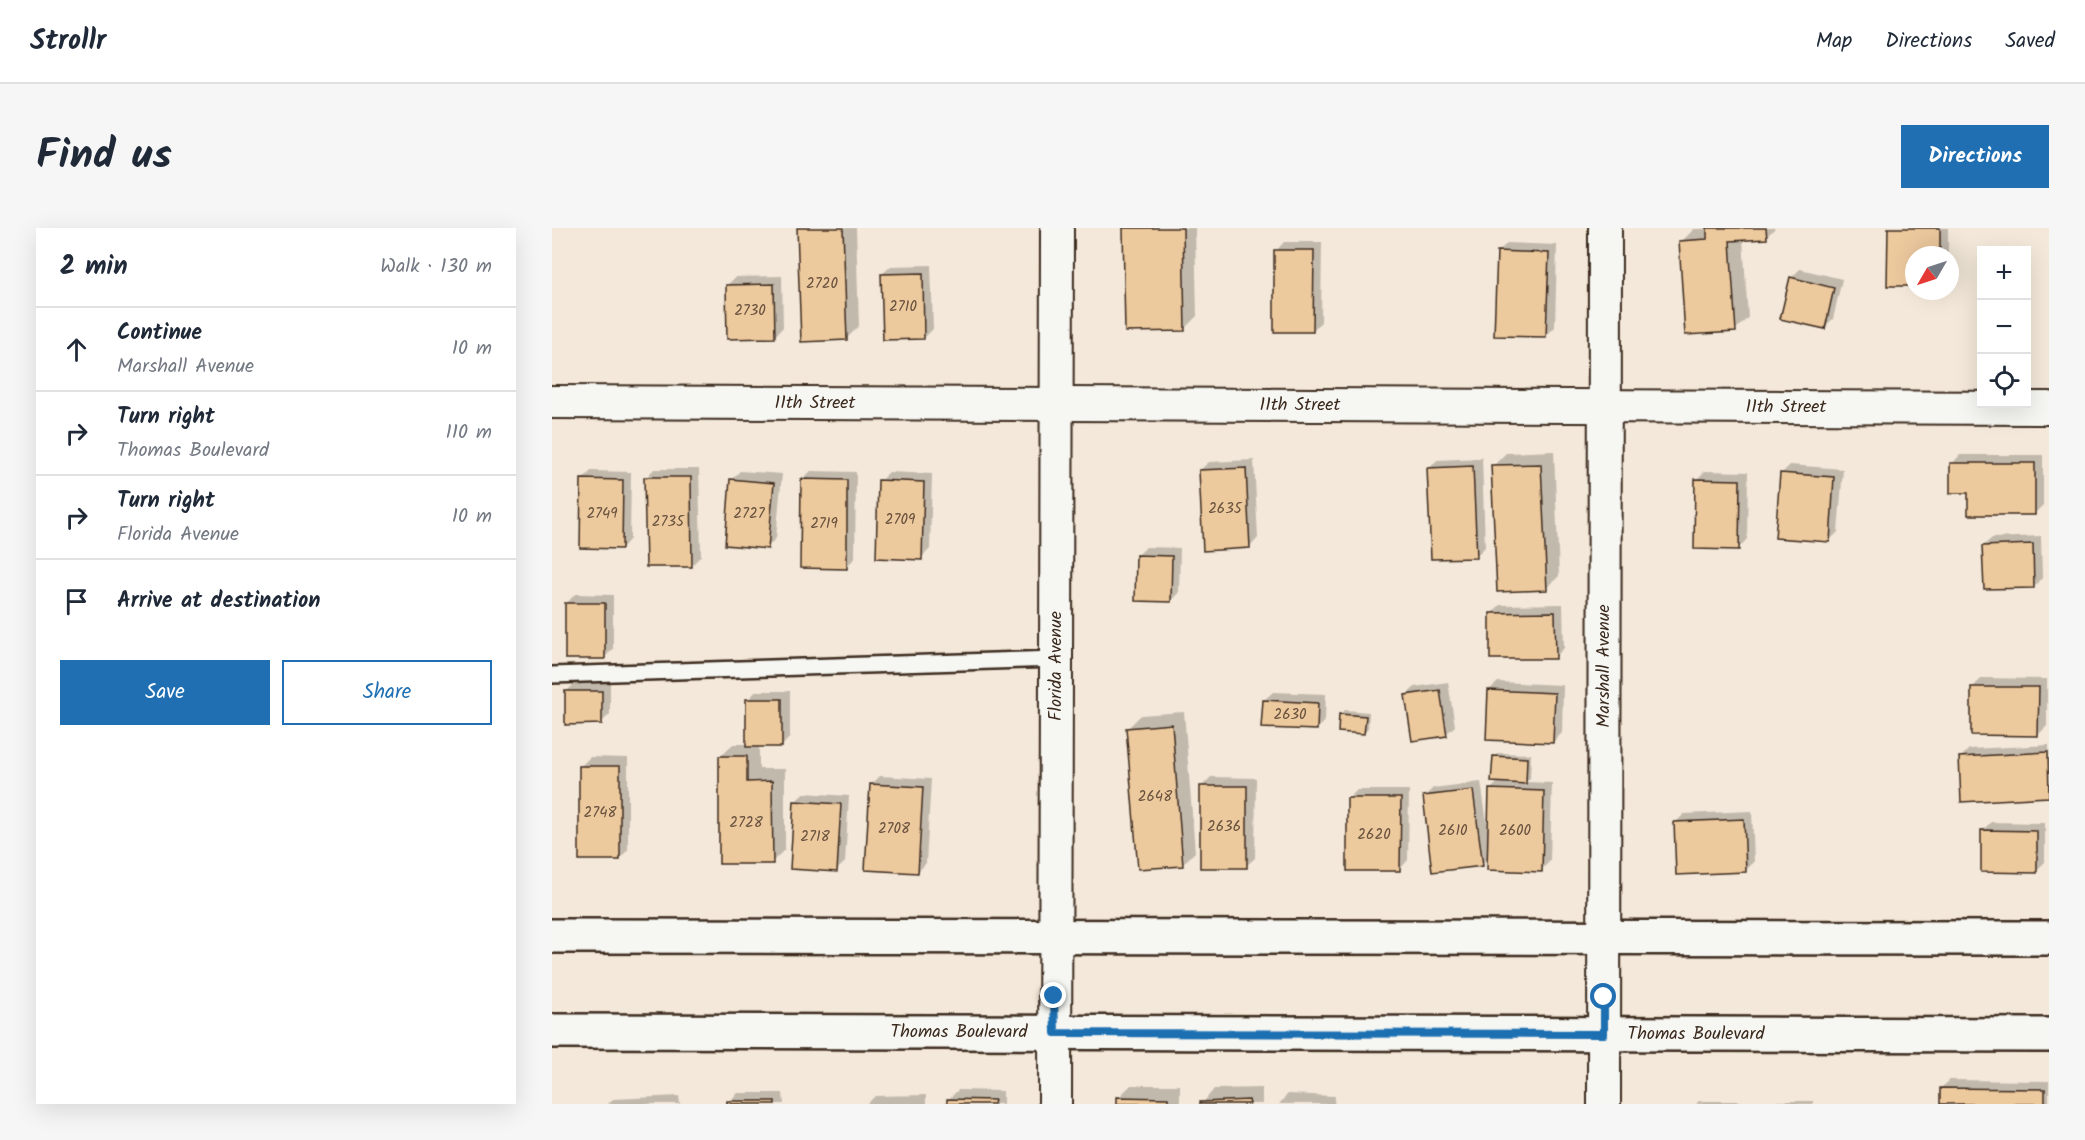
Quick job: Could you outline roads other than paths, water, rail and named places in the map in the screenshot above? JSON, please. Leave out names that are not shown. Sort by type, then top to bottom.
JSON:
[{"type":"main road","points":[[552,936],[2049,938]]},
{"type":"main road","name":"Thomas Boulevard","points":[[552,1031],[2049,1035]]},
{"type":"street","name":"Florida Avenue","points":[[1054,1104],[1057,228]]},
{"type":"street","name":"Marshall Avenue","points":[[1604,1104],[1605,228]]},
{"type":"street","name":"11th Street","points":[[552,402],[2049,408]]},
{"type":"lane","points":[[552,675],[1056,659]]}]
